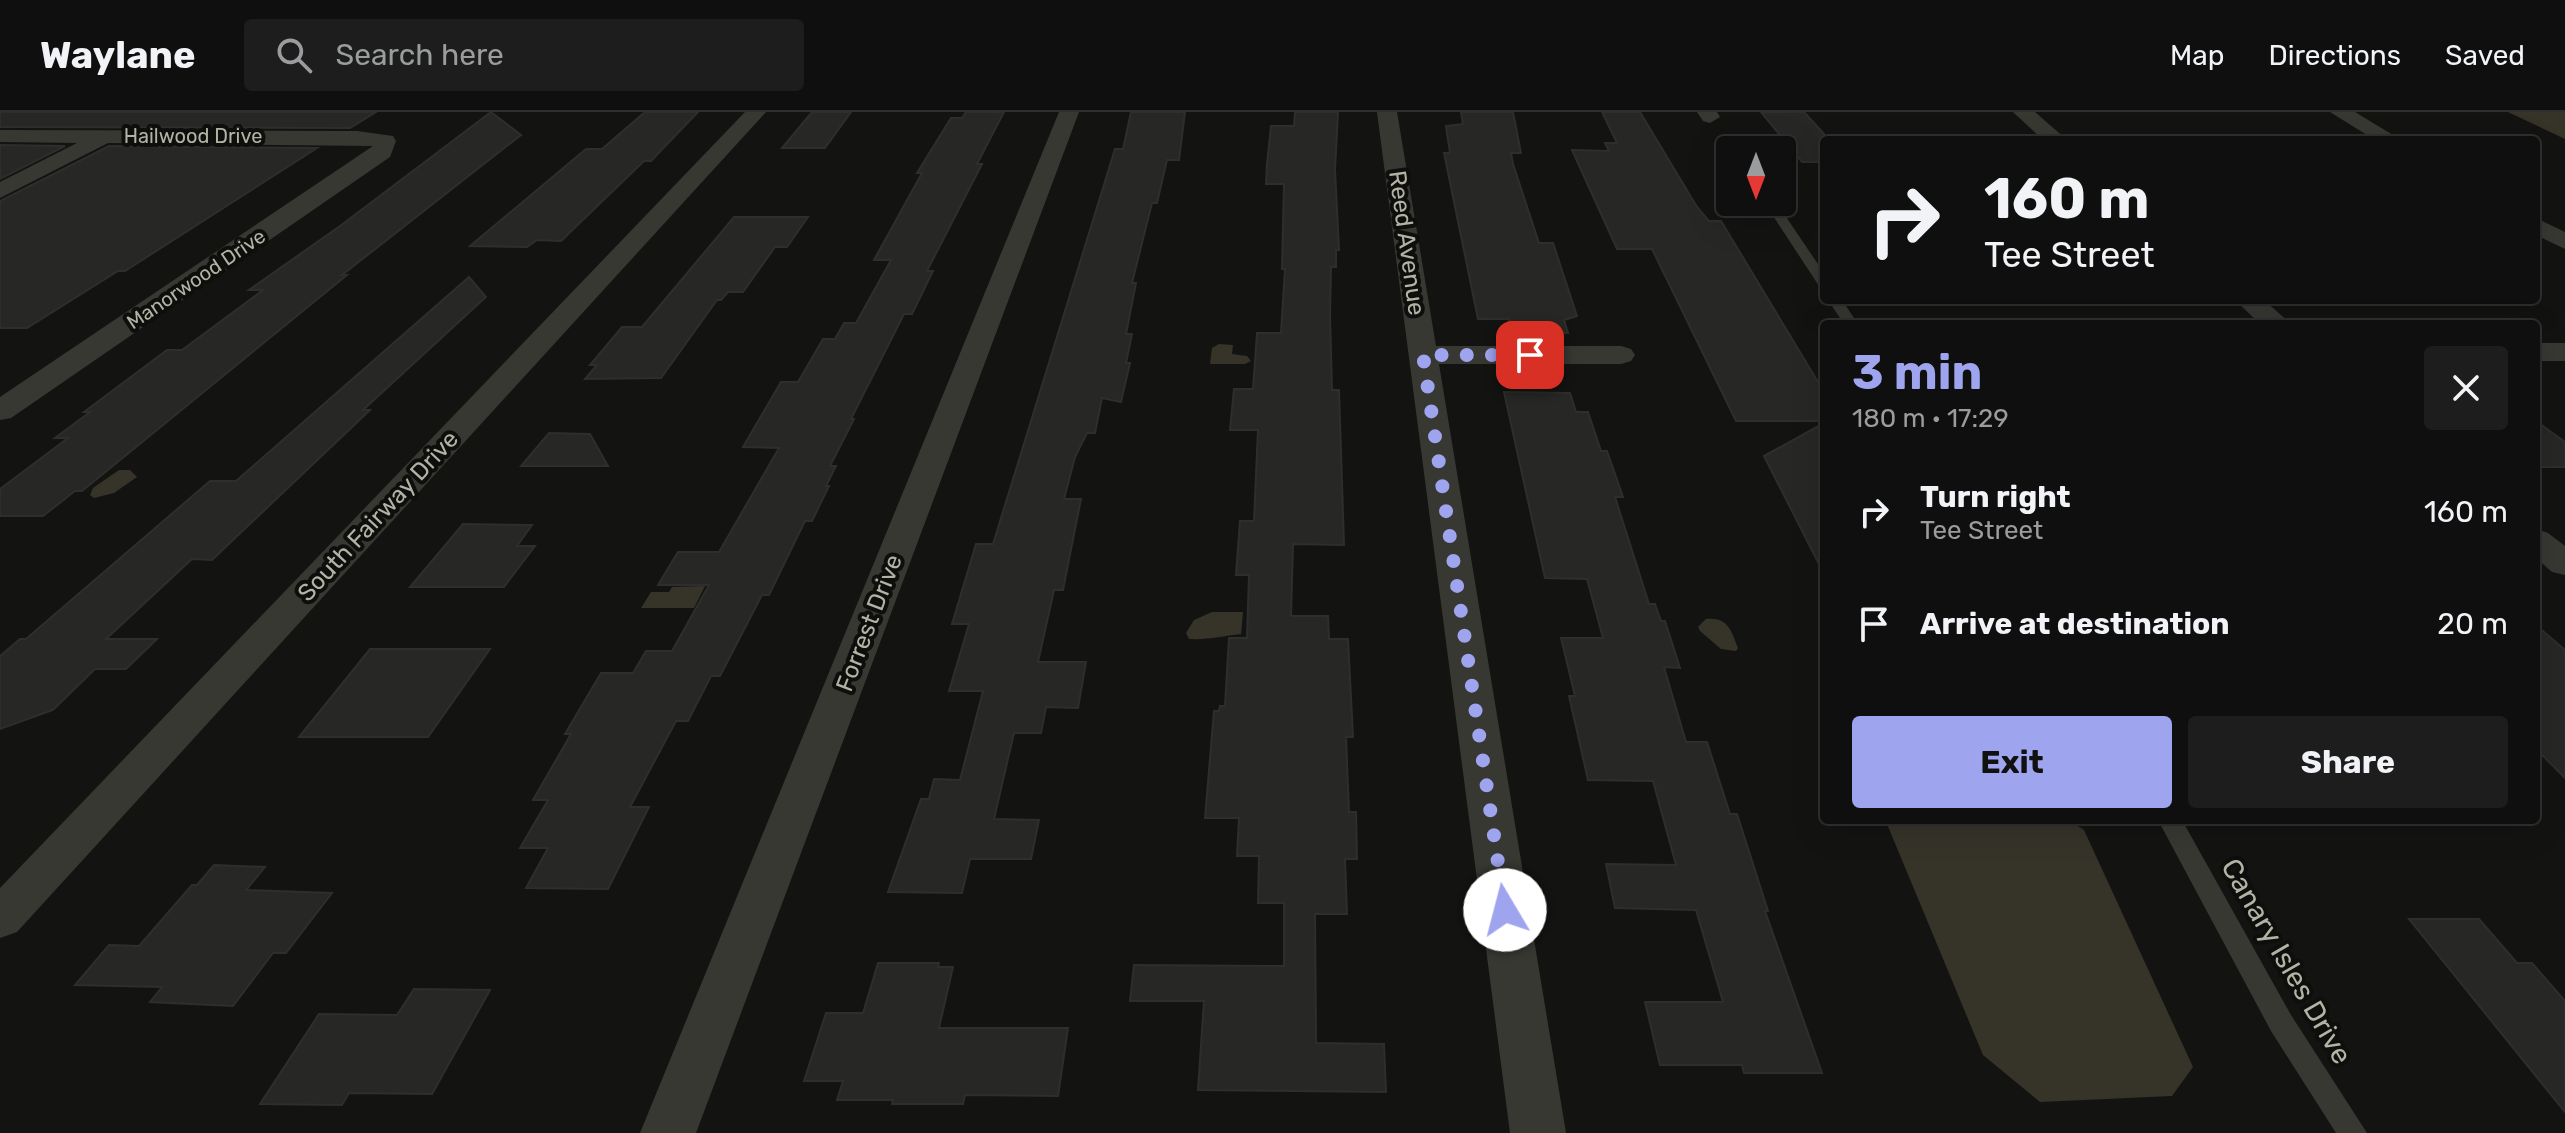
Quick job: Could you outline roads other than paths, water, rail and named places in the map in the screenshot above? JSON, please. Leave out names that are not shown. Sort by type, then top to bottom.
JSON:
[{"type":"street","name":"South Fairway Drive","points":[[0,919],[756,112]]},
{"type":"street","name":"Forrest Drive","points":[[668,1133],[1069,112]]},
{"type":"street","name":"Reed Avenue","points":[[1387,112],[1538,1133]]},
{"type":"street","points":[[2023,112],[2051,136]]},
{"type":"street","points":[[2340,112],[2383,136]]},
{"type":"street","points":[[248,136],[288,114]]},
{"type":"street","name":"Hailwood Drive","points":[[0,136],[357,137],[385,141]]},
{"type":"street","points":[[0,191],[106,136]]},
{"type":"street","name":"Manorwood Drive","points":[[0,411],[382,152],[385,141]]},
{"type":"street","points":[[2540,227],[2565,242]]},
{"type":"street","points":[[2253,304],[2272,320]]},
{"type":"street","points":[[2540,352],[2565,352]]},
{"type":"street","points":[[1423,355],[1621,355]]},
{"type":"street","points":[[2540,543],[2565,564]]},
{"type":"lane","points":[[1779,216],[1820,277]]},
{"type":"lane","name":"Canary Isles Drive","points":[[2172,824],[2281,1023],[2352,1133]]}]
